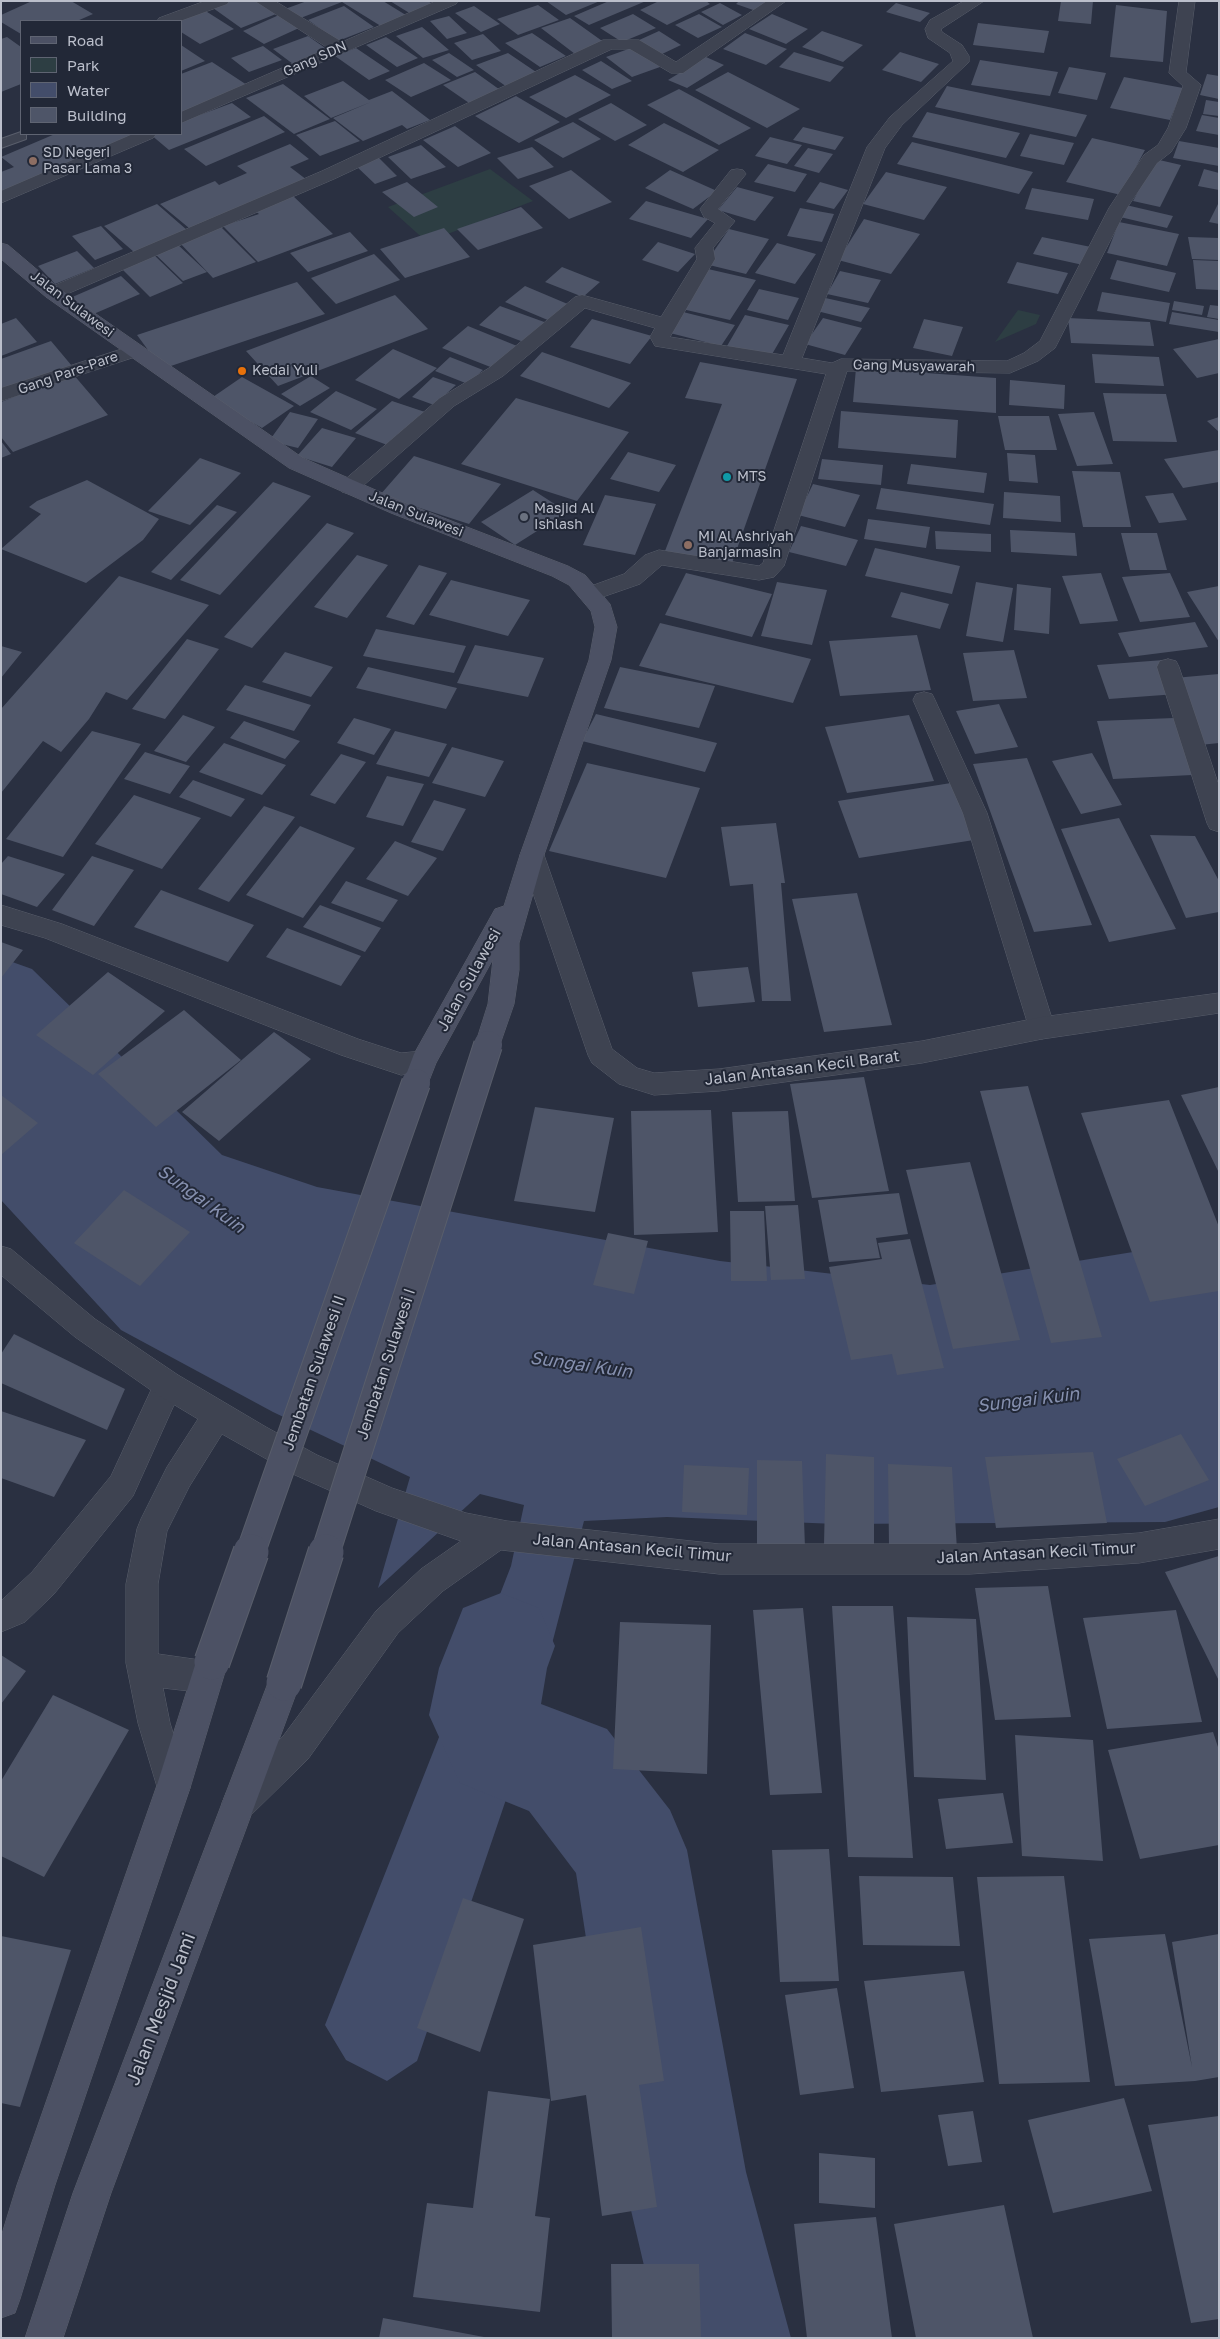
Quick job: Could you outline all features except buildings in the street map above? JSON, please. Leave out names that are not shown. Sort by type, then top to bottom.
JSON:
[{"type":"main road","name":"Jalan Sulawesi","points":[[1,249],[53,293],[296,463],[349,487],[560,571],[577,580],[602,609],[606,627],[600,660],[529,866],[506,943],[506,970],[501,1004],[488,1045]]},
{"type":"main road","name":"Jalan Sulawesi","points":[[419,1073],[529,866]]},
{"type":"main road","name":"Jembatan Sulawesi I","points":[[284,1683],[488,1045]]},
{"type":"main road","name":"Jembatan Sulawesi II","points":[[210,1669],[419,1073]]},
{"type":"main road","points":[[1,2299],[36,2185],[172,1788],[210,1669]]},
{"type":"main road","name":"Jalan Mesjid Jami","points":[[44,2338],[92,2193],[284,1683]]},
{"type":"street","points":[[168,20],[222,1]]},
{"type":"street","points":[[263,1],[340,48]]},
{"type":"street","name":"Gang SDN","points":[[182,118],[450,1]]},
{"type":"street","points":[[53,293],[328,175],[609,44],[633,44],[677,69],[778,1]]},
{"type":"street","points":[[790,363],[876,147],[896,121],[960,62],[961,56],[956,49],[934,34],[933,30],[936,24],[976,1]]},
{"type":"street","name":"Gang Musyawarah","points":[[591,594],[632,579],[659,557],[759,574],[766,572],[773,566],[837,370],[844,364],[969,368],[1010,367],[1048,344],[1118,208],[1150,159],[1165,148],[1176,128],[1192,85],[1177,73],[1187,1]]},
{"type":"street","points":[[1,198],[144,135]]},
{"type":"street","points":[[737,174],[709,209],[710,213],[726,221],[704,248],[706,259],[660,337],[667,344],[837,370]]},
{"type":"street","points":[[349,487],[447,402],[496,372],[582,301],[666,324]]},
{"type":"street","name":"Gang Pare-Pare","points":[[1,395],[134,350]]},
{"type":"street","points":[[1168,667],[1219,823]]},
{"type":"street","points":[[924,700],[975,813],[1042,1028]]},
{"type":"street","name":"Jalan Antasan Kecil Barat","points":[[529,866],[601,1055],[628,1076],[654,1084],[719,1080],[922,1052],[1042,1028],[1219,1003]]},
{"type":"street","points":[[1,915],[53,931],[350,1047],[401,1064],[419,1073]]},
{"type":"street","name":"Jalan Antasan Kecil Timur","points":[[1,1258],[85,1328],[168,1385],[255,1437],[306,1465],[387,1502],[466,1528],[502,1536],[719,1559],[970,1559],[1139,1548],[1219,1534]]},
{"type":"street","points":[[1,1617],[14,1611],[43,1583],[122,1486],[168,1385]]},
{"type":"street","points":[[172,1788],[154,1723],[142,1663],[142,1584],[152,1529],[178,1477],[218,1414]]},
{"type":"street","points":[[239,1803],[296,1747],[387,1622],[432,1580],[502,1536]]},
{"type":"street","points":[[142,1663],[163,1672],[210,1669]]},
{"type":"lane","points":[[1,144],[21,136]]},
{"type":"green space","points":[[490,169],[533,201],[427,242],[388,207]]},
{"type":"green space","points":[[1018,310],[1040,315],[1036,324],[995,342]]},
{"type":"water","name":"Sungai Kuin","points":[[1,958],[32,969],[222,1155],[317,1187],[720,1261],[930,1285],[1219,1238],[1219,1507],[1165,1522],[836,1524],[667,1517],[584,1521],[529,1732],[417,2061],[387,2081],[346,2060],[325,2025],[447,1717],[478,1651],[511,1566],[524,1505],[480,1494],[378,1588],[410,1477],[273,1412],[121,1330],[1,1200]]},
{"type":"waterway","points":[[501,1646],[493,1668],[484,1715],[499,1744],[567,1769],[630,1850],[684,2172],[726,2338]]},
{"type":"place","name":"SD Negeri Pasar Lama 3","points":[[33,161]]},
{"type":"place","name":"Kedai Yuli","points":[[242,371]]},
{"type":"place","name":"MTS","points":[[727,477]]},
{"type":"place","name":"Masjid Al Ishlash","points":[[524,517]]},
{"type":"place","name":"MI Al Ashriyah Banjarmasin","points":[[688,545]]}]
